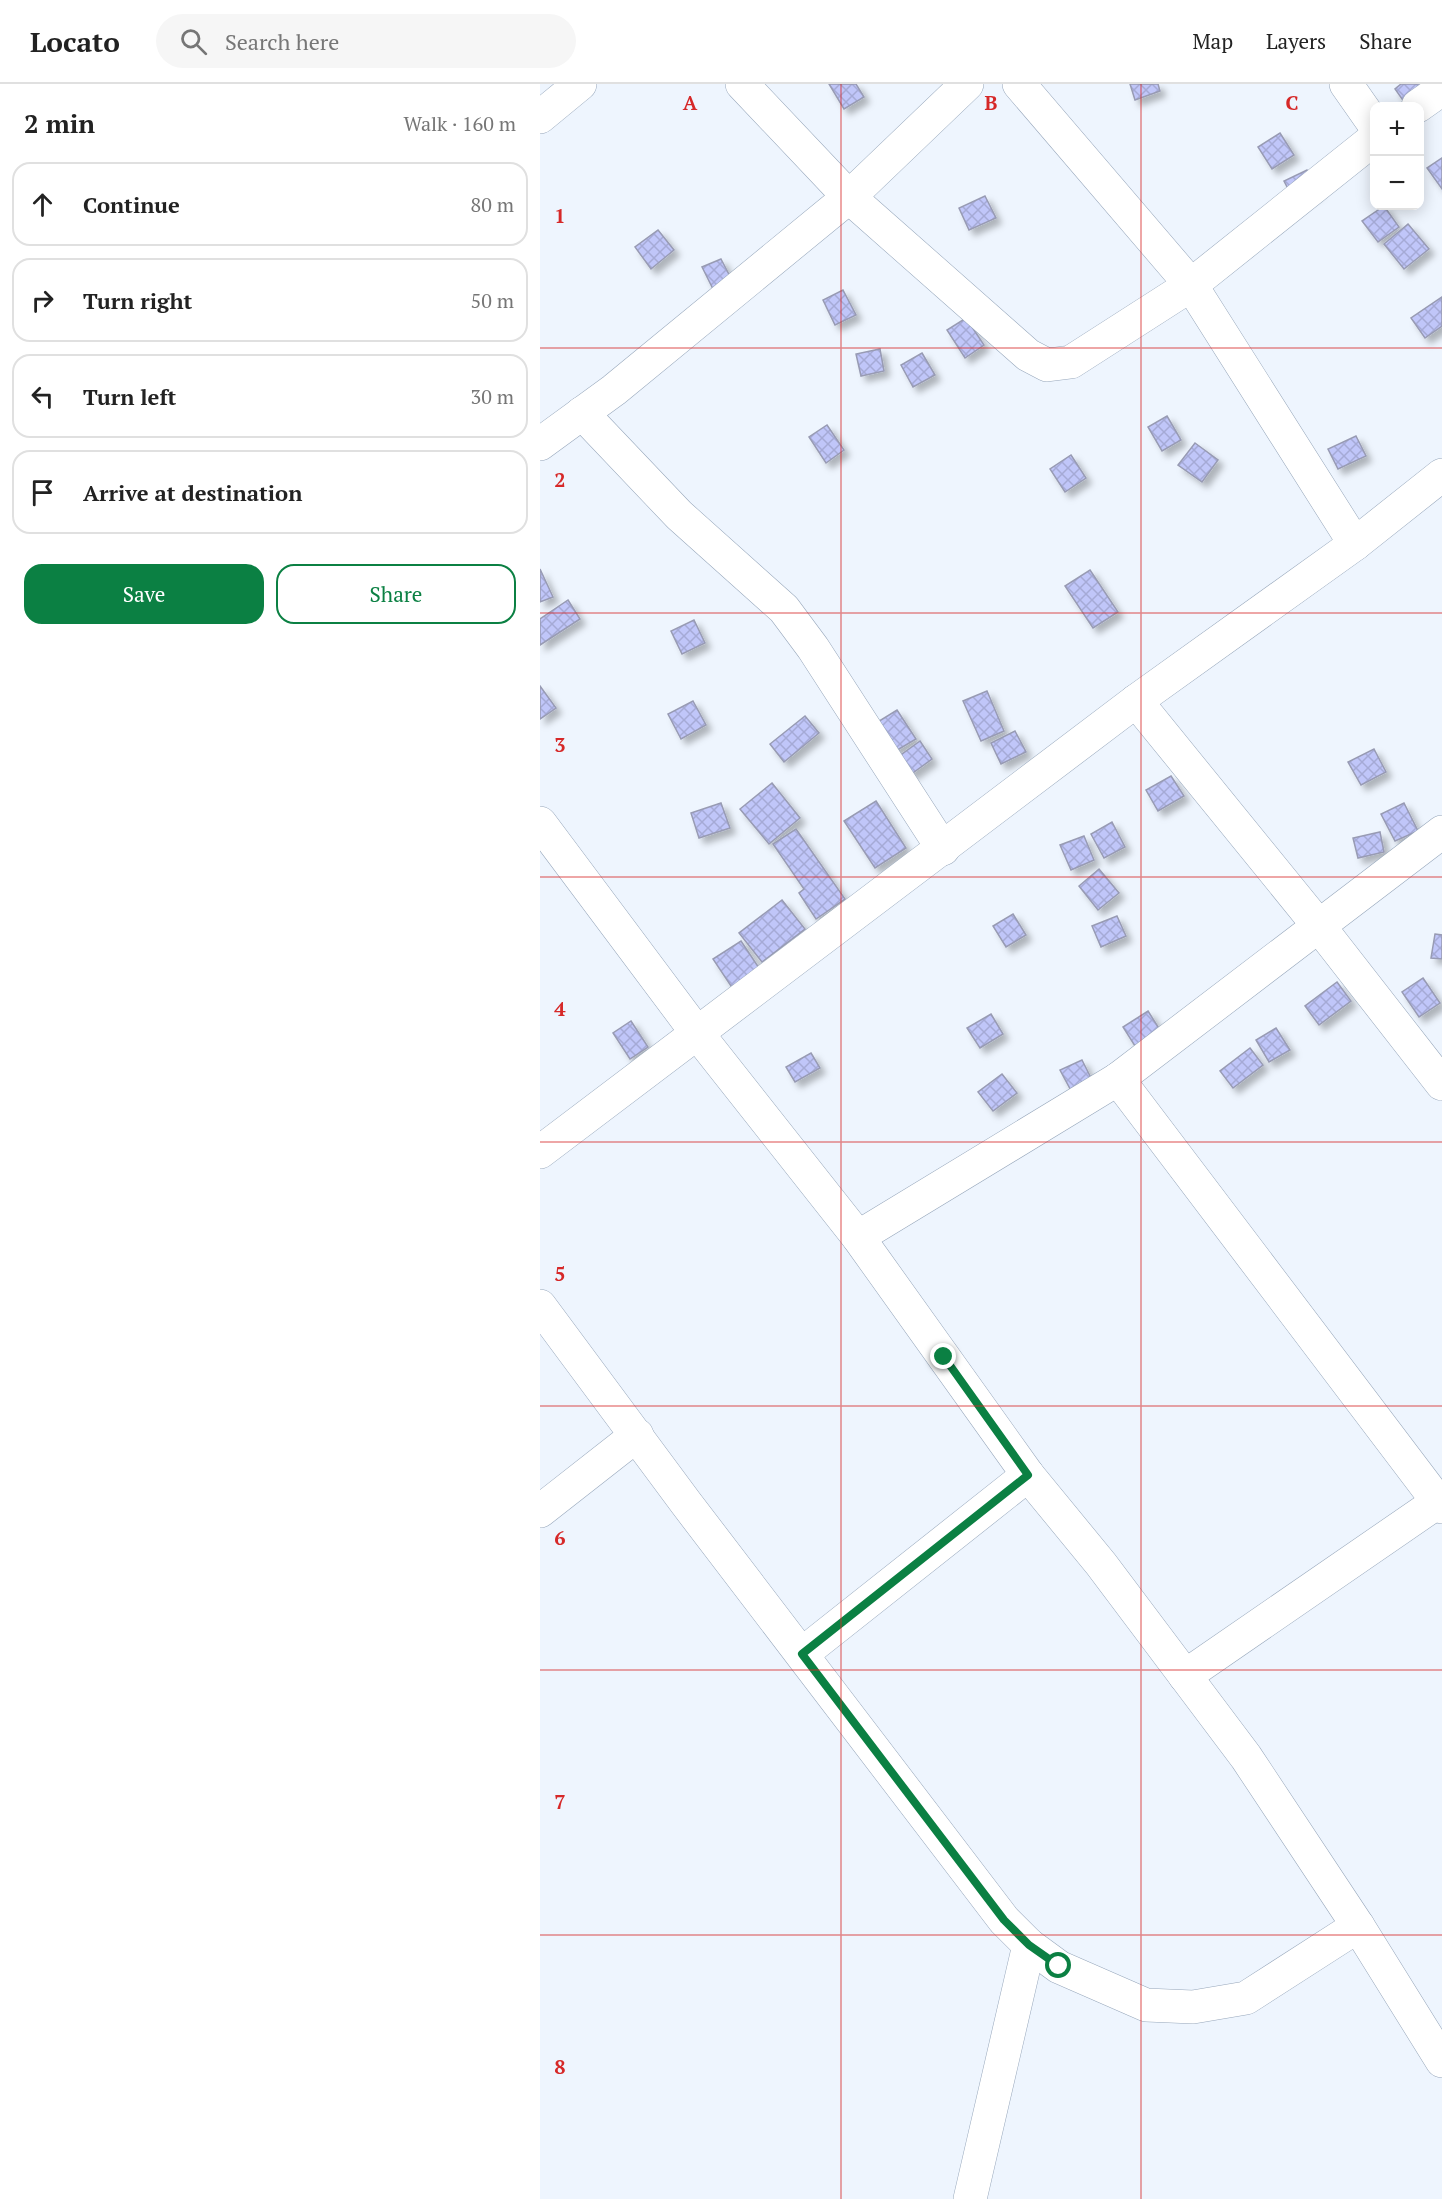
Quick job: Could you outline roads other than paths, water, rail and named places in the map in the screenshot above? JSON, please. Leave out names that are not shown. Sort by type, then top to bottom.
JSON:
[{"type":"street","points":[[540,117],[580,84]]},
{"type":"street","points":[[742,84],[849,197],[1028,355],[1047,365],[1071,362],[1191,285],[1370,142]]},
{"type":"street","points":[[540,444],[614,390],[849,197],[967,84]]},
{"type":"street","points":[[1019,84],[1191,285],[1355,544]]},
{"type":"street","points":[[1346,84],[1370,118]]},
{"type":"street","points":[[1424,102],[1442,89]]},
{"type":"street","points":[[582,413],[679,515],[784,609],[813,648],[943,849]]},
{"type":"street","points":[[540,1152],[1136,701],[1355,544],[1442,475]]},
{"type":"street","points":[[1136,701],[1318,924],[1442,1084]]},
{"type":"street","points":[[540,823],[697,1033],[858,1237],[1028,1475],[1101,1564],[1246,1757],[1358,1926],[1442,2061]]},
{"type":"street","points":[[858,1237],[1118,1079],[1318,924],[1442,832]]},
{"type":"street","points":[[1118,1079],[1441,1503],[1185,1676]]},
{"type":"street","points":[[540,1306],[686,1503],[1004,1920],[1029,1945],[1059,1966],[1146,2005],[1193,2007],[1246,1998],[1358,1926]]},
{"type":"street","points":[[540,1511],[637,1435]]},
{"type":"street","points":[[802,1654],[1028,1475]]},
{"type":"street","points":[[970,2199],[1029,1945]]}]
